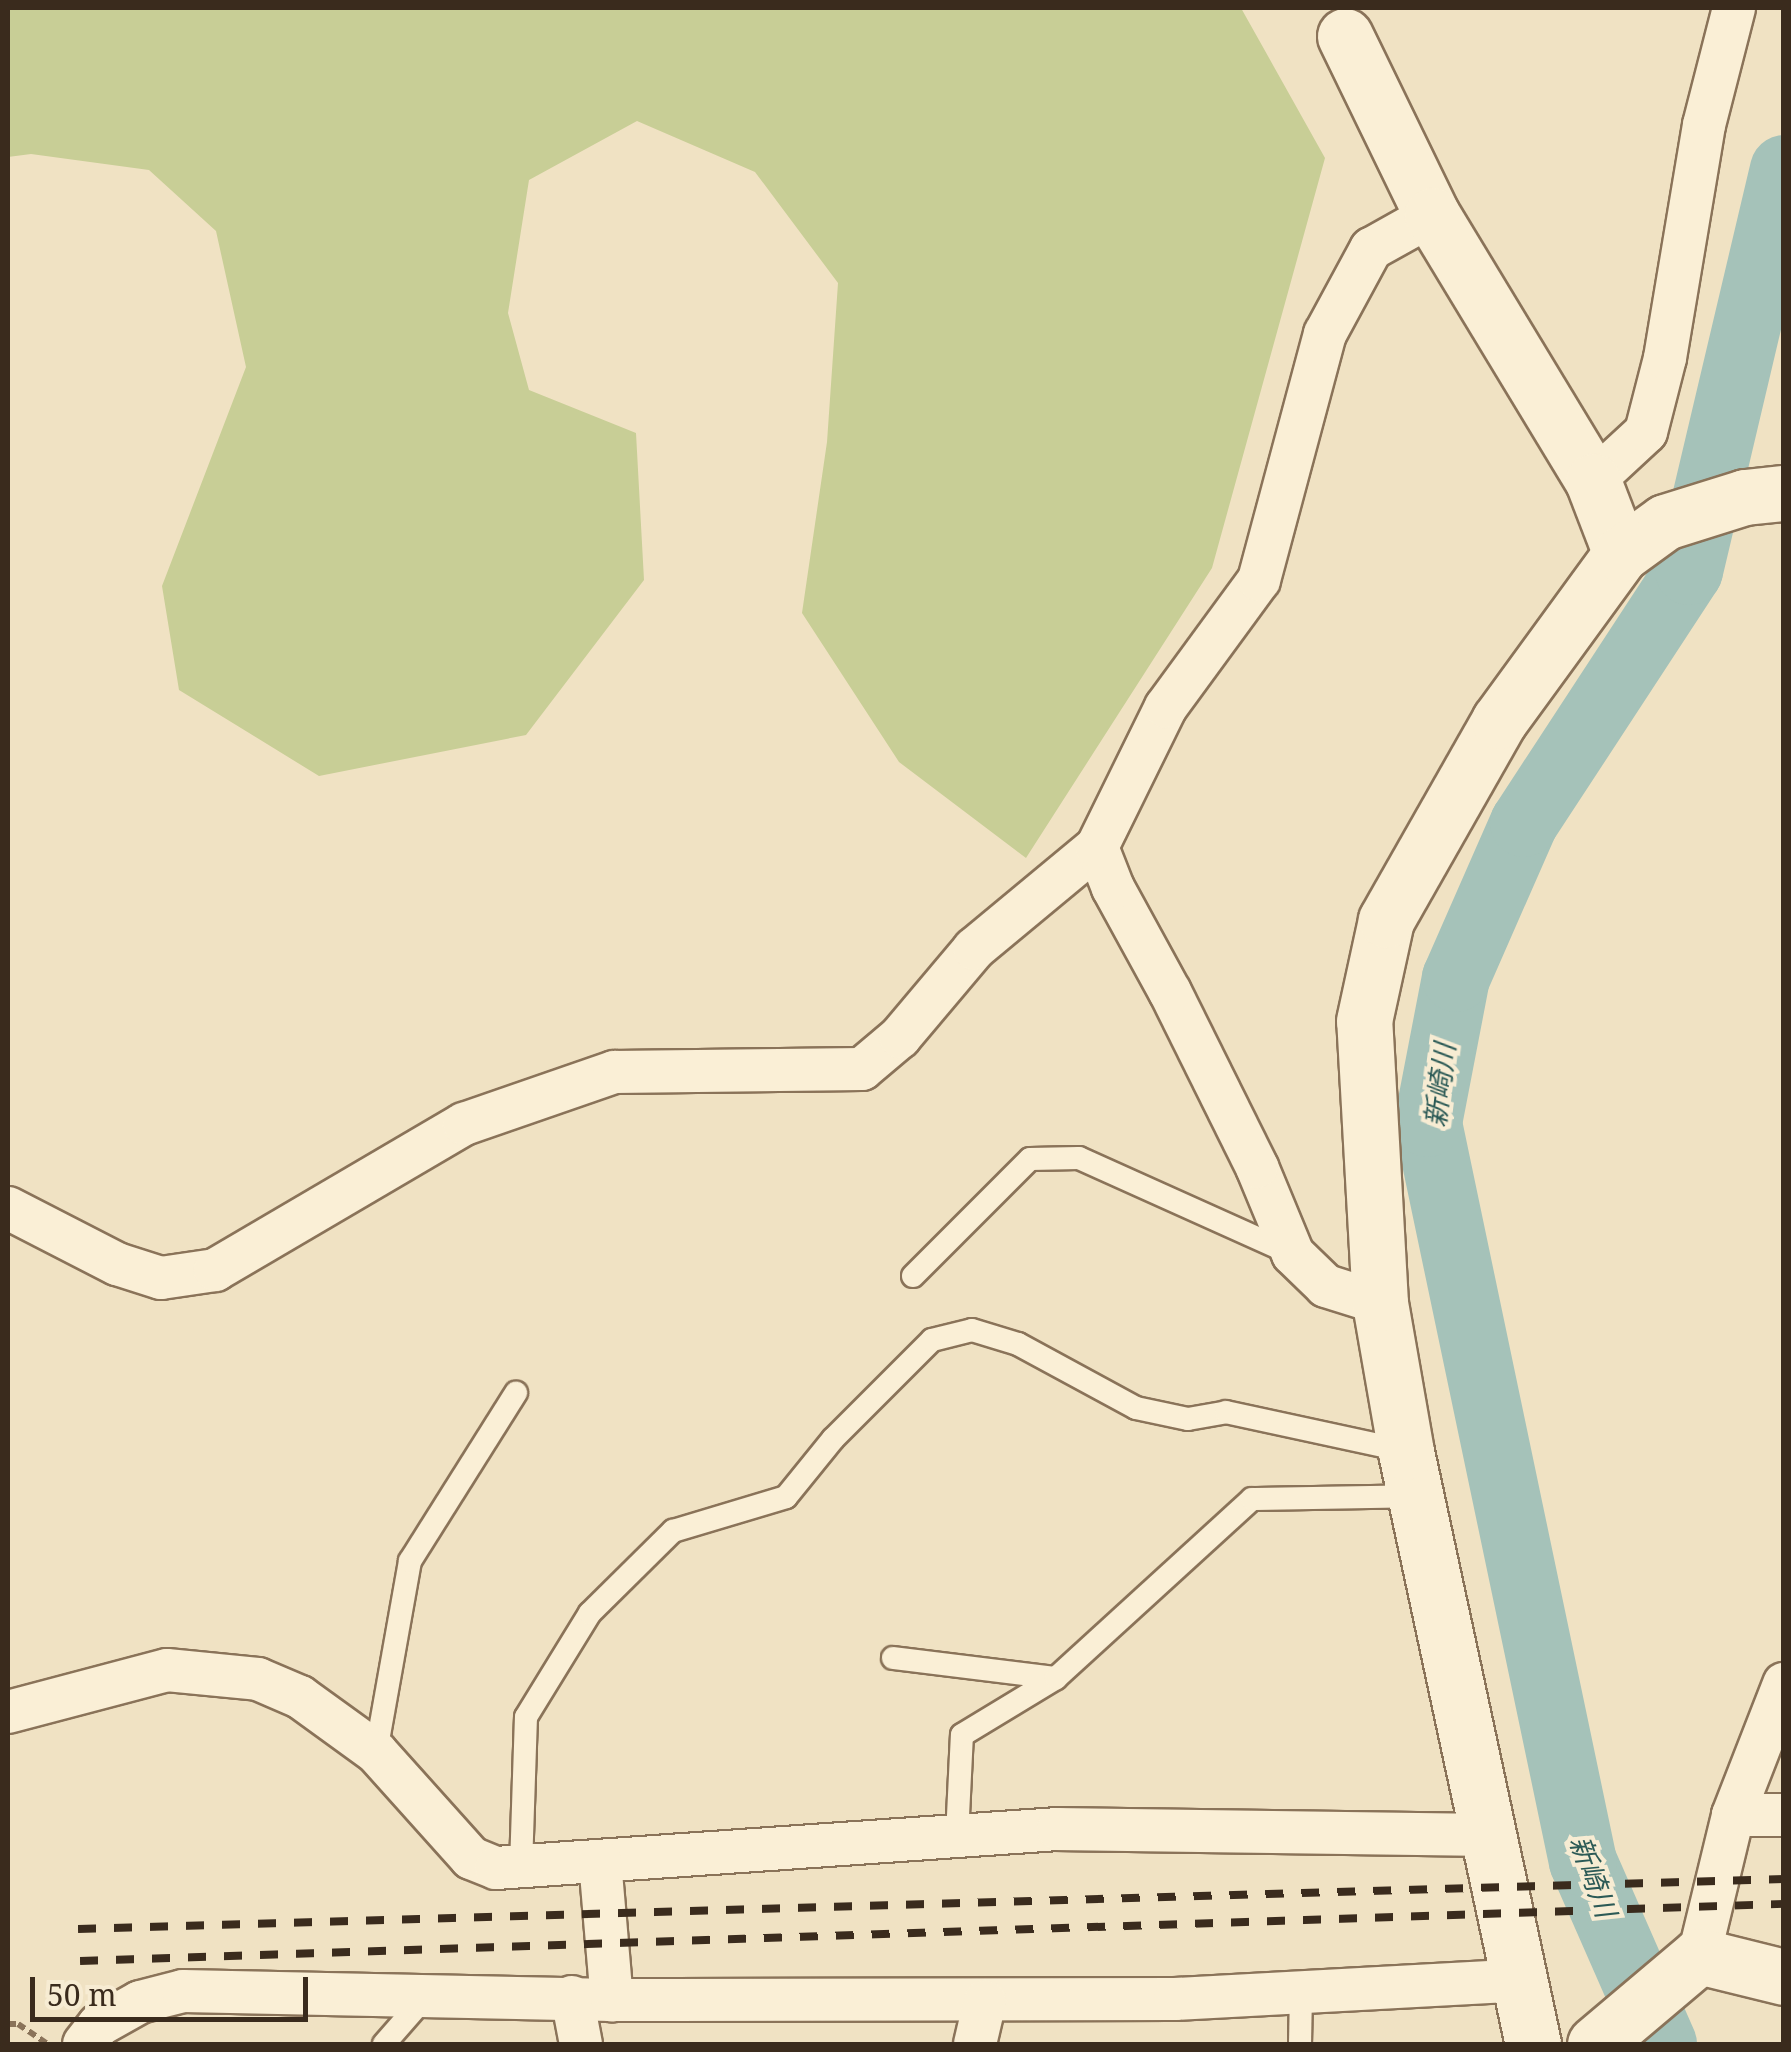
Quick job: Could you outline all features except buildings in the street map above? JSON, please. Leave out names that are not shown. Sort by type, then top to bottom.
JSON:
[{"type":"street","points":[[1593,481],[1646,432],[1665,358],[1704,125],[1734,8]]},
{"type":"street","points":[[1343,17],[1432,215],[1593,481],[1620,554]]},
{"type":"street","points":[[8,1208],[117,1264],[161,1278],[215,1270],[464,1124],[614,1072],[862,1069],[900,1037],[974,949],[1097,848],[1166,708],[1259,580],[1325,334],[1372,249],[1432,215]]},
{"type":"street","points":[[1533,2044],[1486,1835],[1380,1304],[1364,1021],[1386,920],[1499,721],[1620,554],[1665,522],[1764,495]]},
{"type":"street","points":[[1097,848],[1113,888],[1257,1167],[1293,1254],[1326,1286],[1380,1304]]},
{"type":"street","points":[[8,1712],[167,1670],[258,1679],[300,1697],[376,1752],[471,1858],[496,1868],[1058,1829],[1486,1835]]},
{"type":"street","points":[[1602,2039],[1689,1965],[1733,1816],[1784,1684]]},
{"type":"street","points":[[1733,1816],[1784,1815]]},
{"type":"street","points":[[580,2044],[592,1999],[600,1861]]},
{"type":"street","points":[[1689,1965],[1784,1977]]},
{"type":"street","points":[[84,2044],[99,2025],[140,2002],[183,1992],[986,2001],[1302,1993],[1521,1980]]},
{"type":"street","points":[[975,2044],[986,2001]]},
{"type":"lane","points":[[913,1276],[1030,1159],[1079,1158],[1293,1254]]},
{"type":"lane","points":[[522,1867],[526,1717],[590,1613],[674,1532],[786,1498],[834,1439],[932,1340],[972,1330],[1018,1344],[1136,1408],[1188,1419],[1226,1412],[1412,1474]]},
{"type":"lane","points":[[376,1752],[410,1561],[516,1392]]},
{"type":"lane","points":[[957,1836],[962,1736],[1056,1678],[1252,1499],[1412,1474]]},
{"type":"lane","points":[[893,1658],[1056,1678]]},
{"type":"lane","points":[[1300,2044],[1302,1993]]},
{"type":"lane","points":[[384,2044],[426,1996]]},
{"type":"path","points":[[8,2024],[18,2024],[48,2044]]},
{"type":"green space","points":[[8,8],[1241,8],[1325,158],[1212,568],[1026,858],[899,762],[802,613],[827,442],[838,283],[755,172],[637,121],[529,180],[508,313],[529,390],[636,433],[644,580],[526,735],[319,776],[179,690],[162,586],[246,367],[216,231],[149,170],[31,154],[8,157]]},
{"type":"waterway","name":"新崎川","points":[[1663,2044],[1583,1862],[1428,1123],[1456,978],[1524,823],[1689,571],[1784,169]]},
{"type":"railway","points":[[78,1929],[1784,1879]]},
{"type":"railway","points":[[80,1961],[1784,1904]]}]
